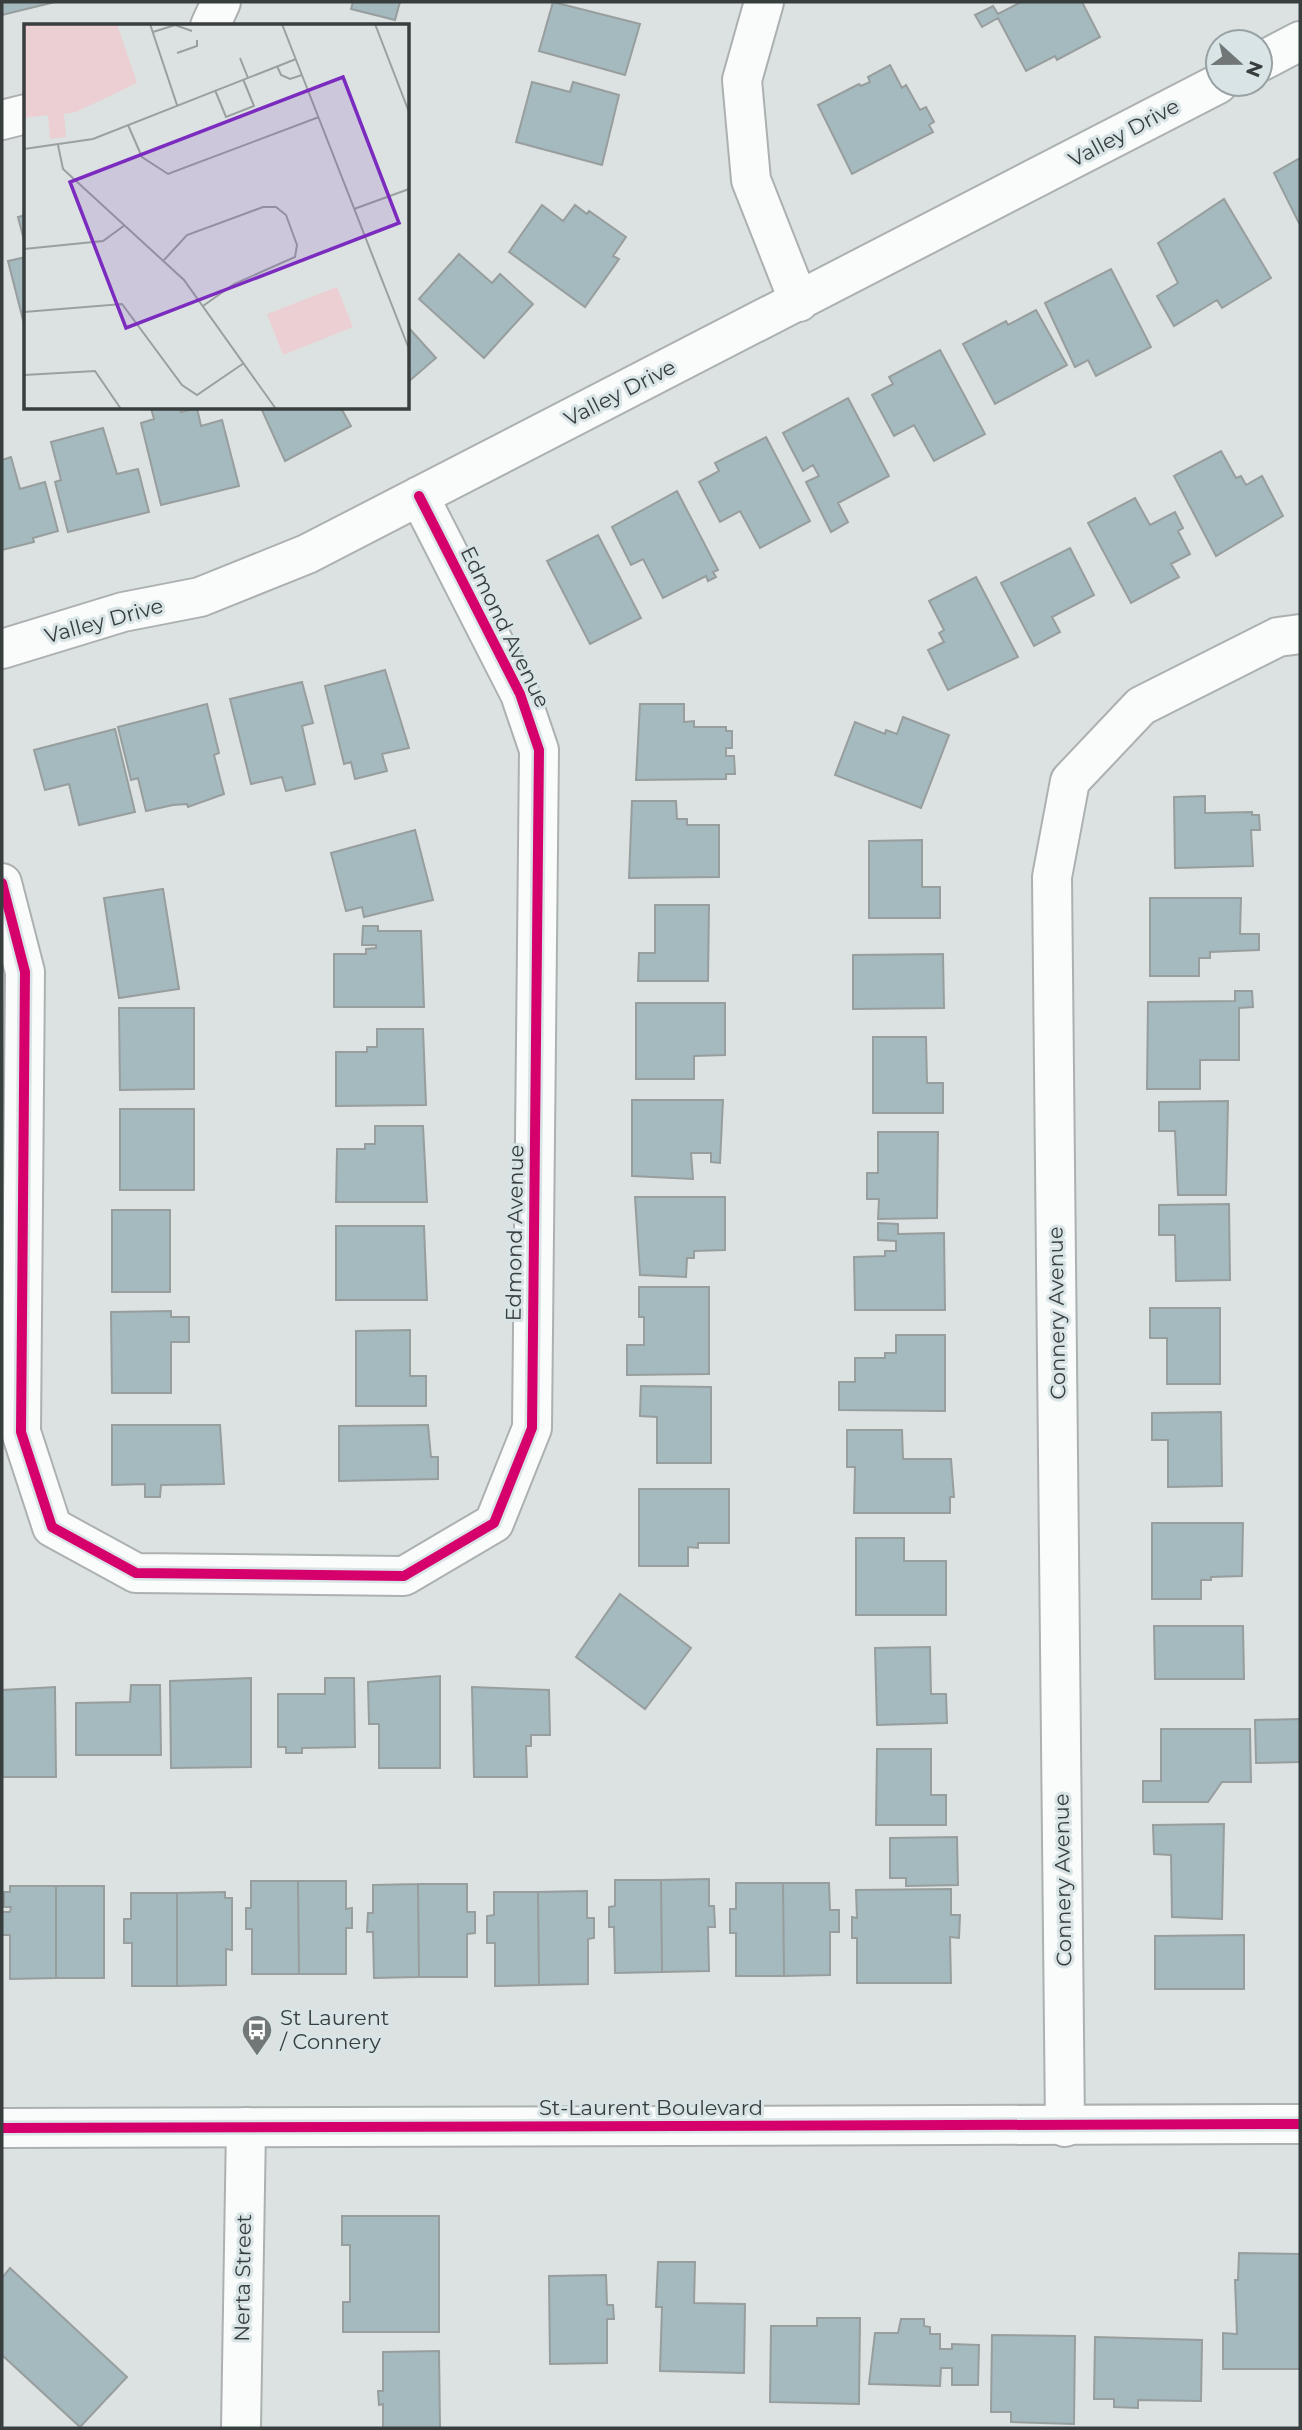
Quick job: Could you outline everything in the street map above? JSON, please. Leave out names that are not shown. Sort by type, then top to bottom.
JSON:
[{"type":"street","points":[[211,24],[221,2]]},
{"type":"street","points":[[764,2],[742,80],[751,180],[799,302]]},
{"type":"street","points":[[1274,55],[1300,41]]},
{"type":"street","name":"Valley Drive","points":[[2,649],[122,612],[200,597],[307,554],[1204,91]]},
{"type":"street","points":[[2,120],[24,114]]},
{"type":"street","name":"Edmond Avenue","points":[[2,883],[24,972],[21,1432],[52,1527],[136,1573],[404,1576],[494,1523],[532,1427],[539,750],[520,694],[419,496]]},
{"type":"street","name":"Connery Avenue","points":[[1065,2127],[1052,877],[1070,781],[1141,706],[1279,637],[1300,634]]},
{"type":"street","name":"St-Laurent Boulevard","points":[[2,2129],[1300,2124]]},
{"type":"street","name":"Nerta Street","points":[[241,2428],[246,2127]]},
{"type":"building","points":[[2,2],[55,2],[2,15]]},
{"type":"building","points":[[353,2],[400,2],[395,20],[351,9]]},
{"type":"building","points":[[553,2],[640,24],[625,75],[539,51]]},
{"type":"building","points":[[1021,2],[1082,2],[1100,37],[1057,60],[1055,56],[1026,71],[998,18],[982,27],[975,15],[993,6],[998,14]]},
{"type":"building","points":[[890,65],[902,88],[906,85],[920,110],[926,107],[934,122],[929,125],[933,132],[852,174],[818,105],[859,84],[861,86],[870,82],[868,77]]},
{"type":"building","points":[[532,82],[570,92],[573,82],[619,95],[602,165],[516,142]]},
{"type":"building","points":[[1300,158],[1300,225],[1274,173]]},
{"type":"building","points":[[1224,199],[1271,278],[1222,308],[1217,300],[1174,326],[1157,296],[1178,283],[1158,243]]},
{"type":"building","points":[[542,205],[563,221],[575,205],[587,214],[589,211],[626,237],[613,256],[619,259],[585,307],[509,252]]},
{"type":"building","points":[[24,216],[24,240],[18,217]]},
{"type":"building","points":[[459,254],[492,283],[500,274],[533,304],[484,358],[419,299]]},
{"type":"building","points":[[24,257],[23,320],[8,261]]},
{"type":"building","points":[[1111,269],[1151,347],[1096,376],[1088,360],[1075,367],[1045,303]]},
{"type":"building","points":[[1036,310],[1067,365],[995,404],[963,344],[1006,321],[1008,325]]},
{"type":"building","points":[[410,329],[436,358],[410,380]]},
{"type":"building","points":[[940,350],[985,434],[934,461],[914,425],[894,436],[872,395],[893,384],[889,377]]},
{"type":"building","points":[[848,398],[889,476],[838,503],[848,522],[831,532],[806,482],[819,476],[813,465],[803,471],[783,433]]},
{"type":"building","points":[[152,410],[197,410],[201,426],[222,420],[239,486],[161,505],[141,423],[154,419]]},
{"type":"building","points":[[262,410],[342,410],[351,426],[285,461]]},
{"type":"building","points":[[103,428],[117,474],[138,469],[149,512],[68,532],[55,482],[61,480],[51,442]]},
{"type":"building","points":[[766,437],[810,521],[760,548],[740,511],[720,522],[699,482],[719,471],[715,463]]},
{"type":"building","points":[[1221,451],[1236,478],[1241,476],[1246,485],[1262,476],[1283,516],[1216,556],[1174,476]]},
{"type":"building","points":[[11,457],[20,489],[45,482],[58,531],[33,538],[34,542],[2,550],[2,460]]},
{"type":"building","points":[[677,491],[718,570],[713,572],[716,577],[708,581],[706,576],[663,598],[643,559],[631,565],[612,527]]},
{"type":"building","points":[[1135,498],[1150,525],[1175,512],[1183,528],[1178,531],[1190,554],[1171,564],[1179,577],[1131,603],[1088,523]]},
{"type":"building","points":[[598,535],[641,618],[590,644],[547,561]]},
{"type":"building","points":[[1070,548],[1094,595],[1052,617],[1060,632],[1034,646],[1001,583]]},
{"type":"building","points":[[976,577],[1018,657],[948,690],[928,650],[944,642],[939,633],[944,630],[929,601]]},
{"type":"building","points":[[385,670],[409,748],[382,754],[387,771],[355,779],[351,762],[344,764],[325,686]]},
{"type":"building","points":[[302,682],[313,723],[302,726],[315,784],[286,791],[282,777],[251,784],[230,699]]},
{"type":"building","points":[[207,704],[219,753],[214,755],[224,794],[188,807],[187,804],[173,805],[146,811],[138,778],[131,780],[118,727]]},
{"type":"building","points":[[640,704],[684,704],[684,722],[694,721],[694,727],[726,727],[726,731],[732,731],[732,748],[726,748],[726,756],[734,756],[735,774],[726,774],[726,779],[636,780]]},
{"type":"building","points":[[903,717],[949,735],[921,808],[835,775],[855,722],[885,734],[886,730],[897,734]]},
{"type":"building","points":[[115,729],[135,812],[79,825],[69,784],[45,790],[34,750]]},
{"type":"building","points":[[1205,796],[1205,813],[1252,812],[1252,815],[1259,815],[1260,830],[1251,830],[1253,866],[1175,868],[1174,797]]},
{"type":"building","points":[[632,801],[676,801],[677,819],[687,819],[687,825],[719,825],[719,877],[629,878]]},
{"type":"building","points":[[415,830],[433,900],[364,917],[362,907],[346,911],[331,853]]},
{"type":"building","points":[[922,840],[922,887],[940,887],[940,918],[869,918],[869,841]]},
{"type":"building","points":[[163,889],[179,989],[119,998],[104,898]]},
{"type":"building","points":[[1150,898],[1241,898],[1240,934],[1259,934],[1259,950],[1210,952],[1210,958],[1199,958],[1199,976],[1150,976]]},
{"type":"building","points":[[655,905],[709,905],[708,981],[638,981],[639,953],[655,953]]},
{"type":"building","points":[[363,926],[378,926],[378,931],[421,931],[424,1007],[334,1007],[334,954],[366,954],[366,949],[376,948],[376,945],[362,945]]},
{"type":"building","points":[[943,954],[944,1008],[853,1009],[853,955]]},
{"type":"building","points":[[1235,991],[1252,991],[1253,1007],[1239,1008],[1239,1060],[1200,1060],[1200,1089],[1147,1089],[1148,1002],[1235,1001]]},
{"type":"building","points":[[636,1003],[725,1003],[725,1055],[694,1056],[694,1079],[636,1079]]},
{"type":"building","points":[[119,1008],[194,1008],[194,1089],[120,1090]]},
{"type":"building","points":[[377,1029],[423,1029],[426,1105],[336,1106],[336,1052],[367,1052],[367,1047],[377,1047]]},
{"type":"building","points":[[873,1037],[926,1037],[927,1083],[943,1083],[943,1113],[873,1113]]},
{"type":"building","points":[[632,1100],[723,1100],[720,1163],[711,1162],[711,1153],[691,1153],[693,1179],[632,1176]]},
{"type":"building","points":[[1228,1101],[1226,1195],[1178,1195],[1175,1131],[1159,1131],[1159,1102]]},
{"type":"building","points":[[120,1109],[194,1109],[194,1190],[120,1190]]},
{"type":"building","points":[[375,1126],[423,1126],[427,1202],[336,1202],[337,1149],[365,1149],[365,1144],[375,1144]]},
{"type":"building","points":[[878,1132],[938,1132],[937,1218],[878,1219],[879,1199],[867,1199],[867,1173],[878,1173]]},
{"type":"building","points":[[635,1197],[725,1197],[725,1250],[694,1251],[694,1258],[687,1258],[686,1277],[640,1275]]},
{"type":"building","points":[[1229,1204],[1230,1280],[1176,1281],[1175,1235],[1159,1235],[1159,1205]]},
{"type":"building","points":[[112,1210],[170,1210],[170,1292],[112,1292]]},
{"type":"building","points":[[878,1223],[898,1224],[898,1234],[944,1233],[945,1310],[855,1310],[854,1257],[885,1256],[885,1251],[896,1251],[896,1241],[878,1240]]},
{"type":"building","points":[[336,1226],[424,1226],[427,1300],[336,1300]]},
{"type":"building","points":[[639,1287],[709,1287],[709,1374],[627,1375],[627,1345],[644,1345],[644,1317],[639,1317]]},
{"type":"building","points":[[1150,1308],[1220,1308],[1220,1384],[1167,1384],[1167,1338],[1150,1338]]},
{"type":"building","points":[[171,1311],[171,1317],[189,1317],[189,1342],[171,1342],[171,1393],[112,1393],[111,1312]]},
{"type":"building","points":[[410,1330],[410,1376],[426,1376],[426,1406],[356,1406],[356,1331]]},
{"type":"building","points":[[896,1335],[945,1335],[945,1411],[839,1410],[839,1382],[855,1382],[855,1358],[885,1358],[885,1353],[896,1353]]},
{"type":"building","points":[[641,1386],[711,1387],[711,1463],[657,1463],[657,1417],[640,1416]]},
{"type":"building","points":[[1221,1412],[1222,1486],[1168,1487],[1168,1440],[1152,1440],[1152,1413]]},
{"type":"building","points":[[112,1425],[220,1425],[224,1484],[161,1485],[160,1497],[145,1497],[145,1484],[112,1485]]},
{"type":"building","points":[[428,1425],[431,1457],[438,1457],[438,1479],[339,1481],[339,1426]]},
{"type":"building","points":[[847,1430],[902,1430],[903,1459],[951,1459],[954,1497],[950,1497],[950,1513],[854,1513],[855,1467],[847,1467]]},
{"type":"building","points":[[639,1489],[729,1489],[729,1543],[698,1543],[698,1548],[688,1547],[688,1566],[639,1566]]},
{"type":"building","points":[[1152,1523],[1243,1523],[1242,1576],[1201,1580],[1201,1599],[1152,1599]]},
{"type":"building","points":[[856,1538],[904,1538],[904,1561],[946,1561],[946,1615],[856,1615]]},
{"type":"building","points":[[620,1594],[691,1648],[645,1709],[576,1657]]},
{"type":"building","points":[[1154,1626],[1243,1626],[1244,1679],[1155,1679]]},
{"type":"building","points":[[930,1647],[931,1694],[946,1694],[947,1723],[877,1725],[875,1648]]},
{"type":"building","points":[[440,1676],[440,1768],[379,1768],[379,1724],[369,1724],[368,1682]]},
{"type":"building","points":[[251,1678],[251,1767],[171,1768],[170,1681]]},
{"type":"building","points":[[325,1678],[354,1678],[355,1747],[302,1748],[302,1753],[286,1753],[286,1747],[278,1747],[278,1694],[325,1694]]},
{"type":"building","points":[[131,1685],[160,1685],[161,1755],[76,1755],[76,1703],[130,1702]]},
{"type":"building","points":[[55,1687],[56,1777],[2,1777],[2,1690]]},
{"type":"building","points":[[472,1687],[549,1690],[550,1735],[531,1735],[531,1746],[526,1746],[527,1777],[474,1777]]},
{"type":"building","points":[[1300,1719],[1300,1762],[1256,1763],[1255,1720]]},
{"type":"building","points":[[1161,1729],[1250,1729],[1251,1782],[1222,1782],[1208,1802],[1143,1802],[1143,1781],[1161,1781]]},
{"type":"building","points":[[877,1749],[931,1749],[931,1795],[946,1795],[946,1825],[876,1825]]},
{"type":"building","points":[[1224,1824],[1222,1919],[1172,1917],[1171,1855],[1154,1854],[1153,1825]]},
{"type":"building","points":[[957,1837],[958,1885],[906,1886],[906,1878],[890,1878],[890,1838]]},
{"type":"building","points":[[709,1879],[709,1906],[714,1906],[715,1927],[708,1927],[709,1971],[662,1972],[661,1880]]},
{"type":"building","points":[[615,1880],[661,1880],[662,1972],[615,1973],[614,1927],[609,1927],[609,1907],[615,1906]]},
{"type":"building","points":[[251,1881],[298,1881],[299,1974],[252,1974],[252,1929],[246,1929],[246,1908],[251,1908]]},
{"type":"building","points":[[298,1881],[346,1881],[346,1909],[352,1908],[352,1928],[346,1928],[346,1974],[299,1974]]},
{"type":"building","points":[[736,1883],[783,1883],[784,1976],[736,1976],[736,1933],[730,1933],[730,1909],[736,1909]]},
{"type":"building","points":[[783,1883],[829,1883],[830,1910],[839,1910],[839,1932],[830,1932],[830,1975],[784,1976]]},
{"type":"building","points":[[418,1884],[467,1884],[467,1912],[475,1912],[475,1933],[467,1934],[467,1977],[419,1977]]},
{"type":"building","points":[[418,1884],[419,1977],[374,1978],[373,1932],[367,1932],[368,1913],[373,1913],[373,1885]]},
{"type":"building","points":[[10,1886],[56,1886],[56,1978],[10,1979],[10,1935],[2,1935],[2,1912],[10,1912],[11,1907],[4,1907],[4,1892],[10,1892]]},
{"type":"building","points":[[56,1886],[104,1886],[104,1978],[56,1978]]},
{"type":"building","points":[[951,1889],[951,1915],[960,1915],[959,1938],[950,1937],[951,1983],[857,1983],[857,1938],[852,1938],[852,1917],[857,1918],[856,1890]]},
{"type":"building","points":[[587,1891],[587,1918],[594,1918],[594,1938],[588,1939],[588,1984],[539,1985],[538,1892]]},
{"type":"building","points":[[225,1892],[225,1898],[232,1898],[232,1950],[226,1949],[226,1985],[177,1986],[177,1893]]},
{"type":"building","points":[[494,1892],[538,1892],[539,1985],[495,1986],[495,1943],[487,1943],[487,1916],[494,1915]]},
{"type":"building","points":[[131,1893],[177,1893],[177,1986],[132,1986],[132,1943],[124,1943],[124,1919],[131,1919]]},
{"type":"building","points":[[1244,1935],[1244,1989],[1155,1989],[1155,1936]]},
{"type":"building","points":[[342,2216],[439,2216],[439,2332],[343,2332],[343,2302],[350,2302],[350,2245],[342,2245]]},
{"type":"building","points":[[1239,2253],[1300,2254],[1300,2369],[1223,2369],[1223,2333],[1237,2334],[1235,2280],[1238,2280]]},
{"type":"building","points":[[658,2262],[695,2262],[694,2303],[745,2304],[744,2373],[660,2371],[662,2307],[656,2307]]},
{"type":"building","points":[[10,2268],[127,2377],[80,2427],[2,2355],[2,2278]]},
{"type":"building","points":[[606,2275],[607,2305],[613,2305],[614,2319],[607,2319],[607,2363],[550,2364],[549,2276]]},
{"type":"building","points":[[817,2318],[860,2318],[859,2404],[770,2402],[771,2326],[817,2326]]},
{"type":"building","points":[[901,2319],[924,2319],[924,2326],[930,2327],[930,2334],[940,2334],[940,2349],[952,2349],[952,2344],[979,2345],[978,2385],[952,2385],[952,2368],[941,2368],[940,2386],[869,2384],[875,2333],[898,2333]]},
{"type":"building","points":[[992,2335],[1075,2336],[1074,2424],[1011,2422],[1011,2412],[991,2412]]},
{"type":"building","points":[[1095,2337],[1202,2340],[1201,2401],[1138,2400],[1138,2408],[1114,2407],[1114,2399],[1094,2399]]},
{"type":"building","points":[[439,2351],[440,2428],[383,2428],[383,2404],[379,2405],[378,2391],[383,2391],[383,2352]]},
{"type":"cycle path","points":[[2,883],[25,972],[21,1432],[52,1527],[136,1573],[404,1576],[494,1523],[532,1428],[539,750],[520,694],[419,496]]},
{"type":"cycle path","points":[[2,2128],[1300,2124]]},
{"type":"place","name":"St Laurent / Connery","points":[[257,2057]]}]
